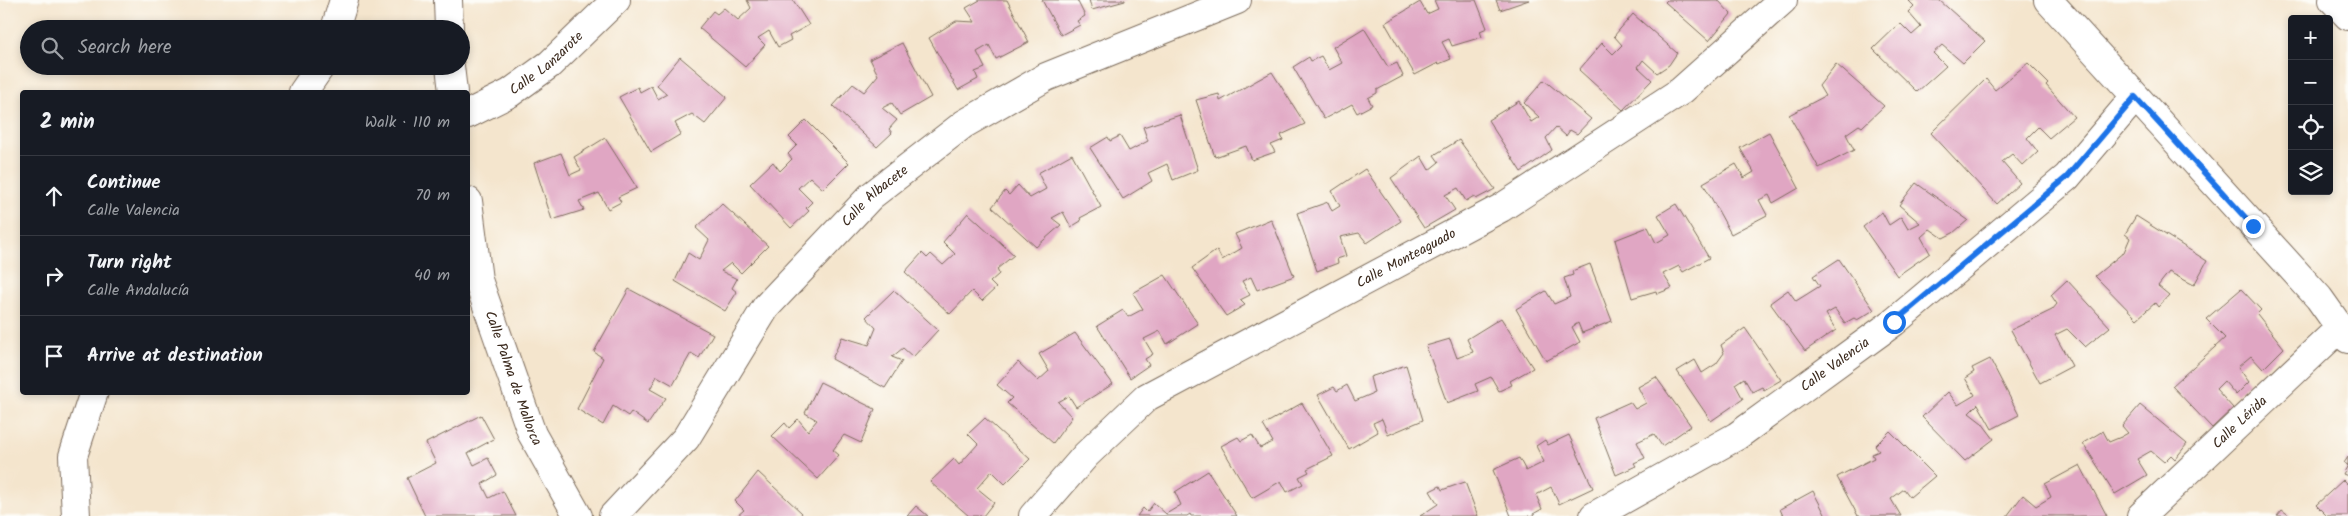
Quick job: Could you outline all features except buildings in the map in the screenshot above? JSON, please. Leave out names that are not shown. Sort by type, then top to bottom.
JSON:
[{"type":"street","points":[[338,20],[344,0]]},
{"type":"street","points":[[448,0],[449,20]]},
{"type":"street","name":"Calle Lanzarote","points":[[470,113],[510,93],[550,64],[616,0]]},
{"type":"street","name":"Calle Albacete","points":[[613,516],[686,438],[766,307],[871,196],[964,124],[1046,77],[1237,0]]},
{"type":"street","name":"Calle Monteaguado","points":[[1033,516],[1086,455],[1146,397],[1501,208],[1681,92],[1783,0]]},
{"type":"street","points":[[2048,0],[2319,298],[2344,334]]},
{"type":"street","points":[[2333,0],[2348,16]]},
{"type":"street","points":[[304,90],[315,75]]},
{"type":"street","points":[[451,75],[453,90]]},
{"type":"street","name":"Calle Valencia","points":[[1594,516],[1737,436],[1894,322],[2067,177],[2135,97]]},
{"type":"street","name":"Calle Palma de Mallorca","points":[[470,217],[478,280],[532,434],[578,516]]},
{"type":"street","name":"Calle Lérida","points":[[2141,516],[2344,334]]},
{"type":"street","points":[[76,516],[73,456],[93,395]]},
{"type":"route","points":[[1894,322],[2067,177],[2135,97],[2253,226]]}]
